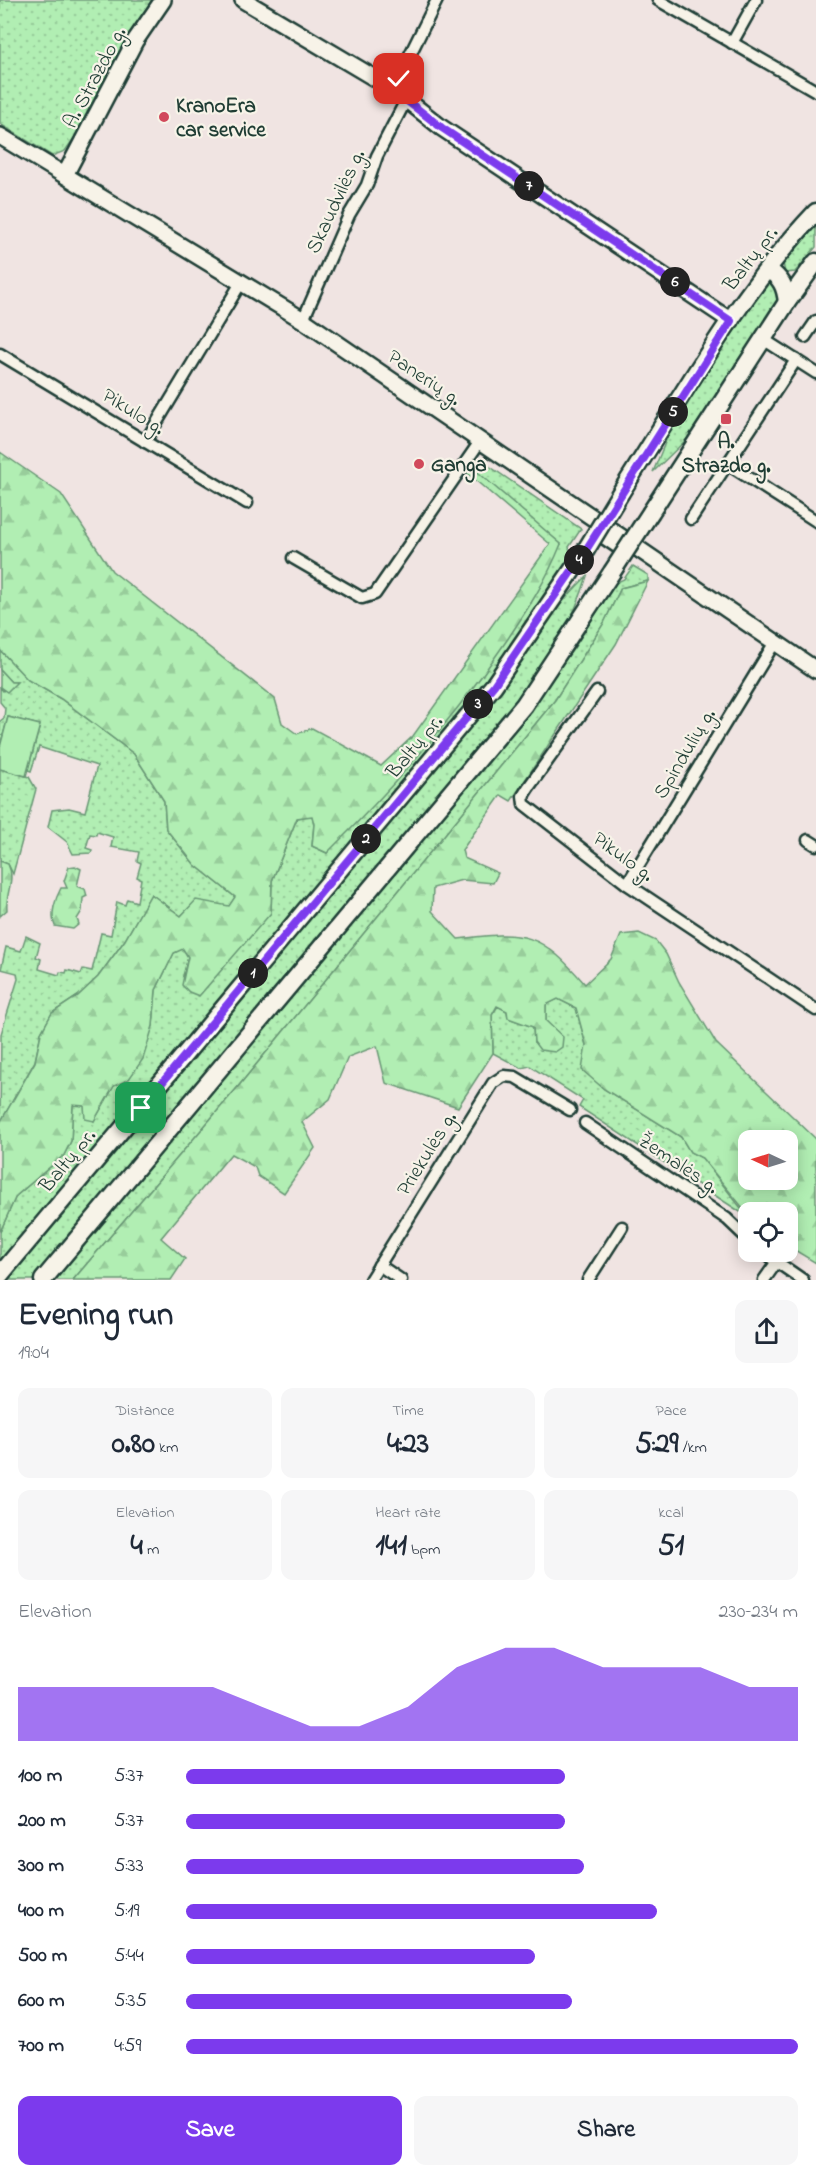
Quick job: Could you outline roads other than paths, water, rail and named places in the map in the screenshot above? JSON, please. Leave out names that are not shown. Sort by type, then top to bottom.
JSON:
[{"type":"main road","name":"A. Strazdo g.","points":[[65,175],[135,41],[163,0]]},
{"type":"main road","points":[[243,0],[393,90],[442,128],[731,321]]},
{"type":"main road","name":"Panerių g.","points":[[0,136],[303,320],[816,670]]},
{"type":"main road","name":"Baltų pr.","points":[[0,1275],[494,685],[584,553],[731,321],[768,269],[816,212]]},
{"type":"main road","points":[[43,1280],[516,714],[564,648],[787,302],[816,262]]},
{"type":"main road","points":[[768,269],[780,278],[785,287],[787,302]]},
{"type":"main road","points":[[598,531],[627,550]]},
{"type":"street","points":[[393,90],[437,0]]},
{"type":"street","points":[[658,0],[816,91]]},
{"type":"street","points":[[732,43],[756,0]]},
{"type":"street","name":"Skaudvilės g.","points":[[303,320],[349,215],[367,185],[377,156],[406,100]]},
{"type":"street","points":[[145,442],[242,281]]},
{"type":"street","points":[[805,337],[816,321]]},
{"type":"street","points":[[763,339],[816,373]]},
{"type":"street","name":"Pikulo g.","points":[[0,354],[247,503]]},
{"type":"street","points":[[691,519],[729,465],[796,360]]},
{"type":"street","points":[[294,558],[362,598],[375,594],[481,440]]},
{"type":"street","points":[[729,465],[816,521]]},
{"type":"street","name":"Spindulių g.","points":[[627,884],[775,642]]},
{"type":"street","name":"Pikulo g.","points":[[597,692],[528,788],[523,796],[524,804],[627,884],[816,1010]]},
{"type":"street","name":"Priekulės g.","points":[[370,1280],[493,1083],[504,1076],[515,1077],[570,1110]]},
{"type":"street","name":"Žemalės g.","points":[[585,1123],[727,1219],[738,1229]]},
{"type":"street","points":[[588,1280],[622,1227]]},
{"type":"street","points":[[764,1280],[776,1263],[803,1280]]},
{"type":"street","points":[[379,1265],[401,1280]]},
{"type":"place","name":"KranoEra car service","points":[[164,117]]},
{"type":"place","name":"A. Strazdo g.","points":[[726,419]]},
{"type":"place","name":"Ganga","points":[[419,464]]}]
